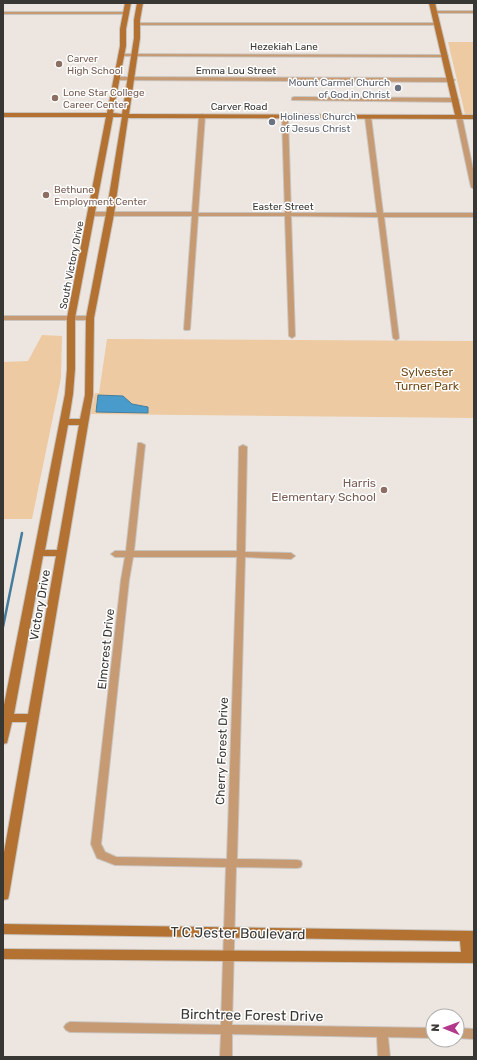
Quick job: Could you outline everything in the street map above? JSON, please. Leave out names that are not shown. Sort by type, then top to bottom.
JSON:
[{"type":"main road","name":"South Victory Drive","points":[[90,318],[110,214],[110,115],[123,46],[123,29],[128,3]]},
{"type":"main road","name":"South Victory Drive","points":[[71,318],[91,214],[126,116],[135,55],[140,3]]},
{"type":"main road","points":[[432,3],[460,117]]},
{"type":"main road","points":[[126,13],[131,14],[137,22]]},
{"type":"main road","name":"Carver Road","points":[[3,115],[474,118]]},
{"type":"main road","name":"Victory Drive","points":[[3,740],[64,422],[71,369],[71,318]]},
{"type":"main road","name":"Victory Drive","points":[[3,895],[89,395],[90,318]]},
{"type":"main road","points":[[64,422],[84,422]]},
{"type":"main road","points":[[39,553],[62,553]]},
{"type":"main road","points":[[7,718],[34,718]]},
{"type":"main road","name":"T C Jester Boulevard","points":[[3,929],[470,936]]},
{"type":"main road","points":[[470,936],[471,958]]},
{"type":"main road","name":"T C Jester Boulevard","points":[[3,954],[471,958]]},
{"type":"street","points":[[434,12],[474,12]]},
{"type":"street","points":[[3,13],[126,13]]},
{"type":"street","points":[[137,22],[437,24]]},
{"type":"street","name":"Hezekiah Lane","points":[[121,55],[446,56]]},
{"type":"street","name":"Emma Lou Street","points":[[117,79],[452,80]]},
{"type":"street","points":[[294,99],[456,100]]},
{"type":"street","points":[[187,329],[202,116]]},
{"type":"street","points":[[285,117],[292,336]]},
{"type":"street","points":[[368,117],[372,161],[381,215],[396,338]]},
{"type":"street","points":[[460,117],[474,187]]},
{"type":"street","name":"Easter Street","points":[[91,214],[474,215]]},
{"type":"street","points":[[3,318],[90,318]]},
{"type":"street","name":"Elmcrest Drive","points":[[141,445],[130,554],[124,588],[96,844],[101,855],[115,861],[230,863]]},
{"type":"street","name":"Cherry Forest Drive","points":[[226,1057],[230,863],[242,554],[243,447]]},
{"type":"street","points":[[115,554],[242,554],[291,556]]},
{"type":"street","points":[[230,863],[297,864]]},
{"type":"street","name":"Birchtree Forest Drive","points":[[70,1027],[425,1033]]},
{"type":"street","points":[[382,1032],[384,1057]]},
{"type":"green space","points":[[448,42],[474,42],[474,114],[465,114]]},
{"type":"green space","points":[[42,335],[62,336],[61,378],[32,519],[3,519],[3,362],[28,361]]},
{"type":"green space","name":"Sylvester Turner Park","points":[[107,339],[474,341],[474,418],[91,414],[95,393],[99,393]]},
{"type":"water","points":[[98,395],[123,396],[132,404],[148,407],[148,413],[96,412]]},
{"type":"waterway","points":[[3,627],[22,533]]},
{"type":"place","name":"Carver High School","points":[[59,64]]},
{"type":"place","name":"Mount Carmel Church of God in Christ","points":[[398,88]]},
{"type":"place","name":"Lone Star College Career Center","points":[[55,98]]},
{"type":"place","name":"Holiness Church of Jesus Christ","points":[[272,122]]},
{"type":"place","name":"Bethune Employment Center","points":[[46,195]]},
{"type":"place","name":"Harris Elementary School","points":[[384,490]]}]
